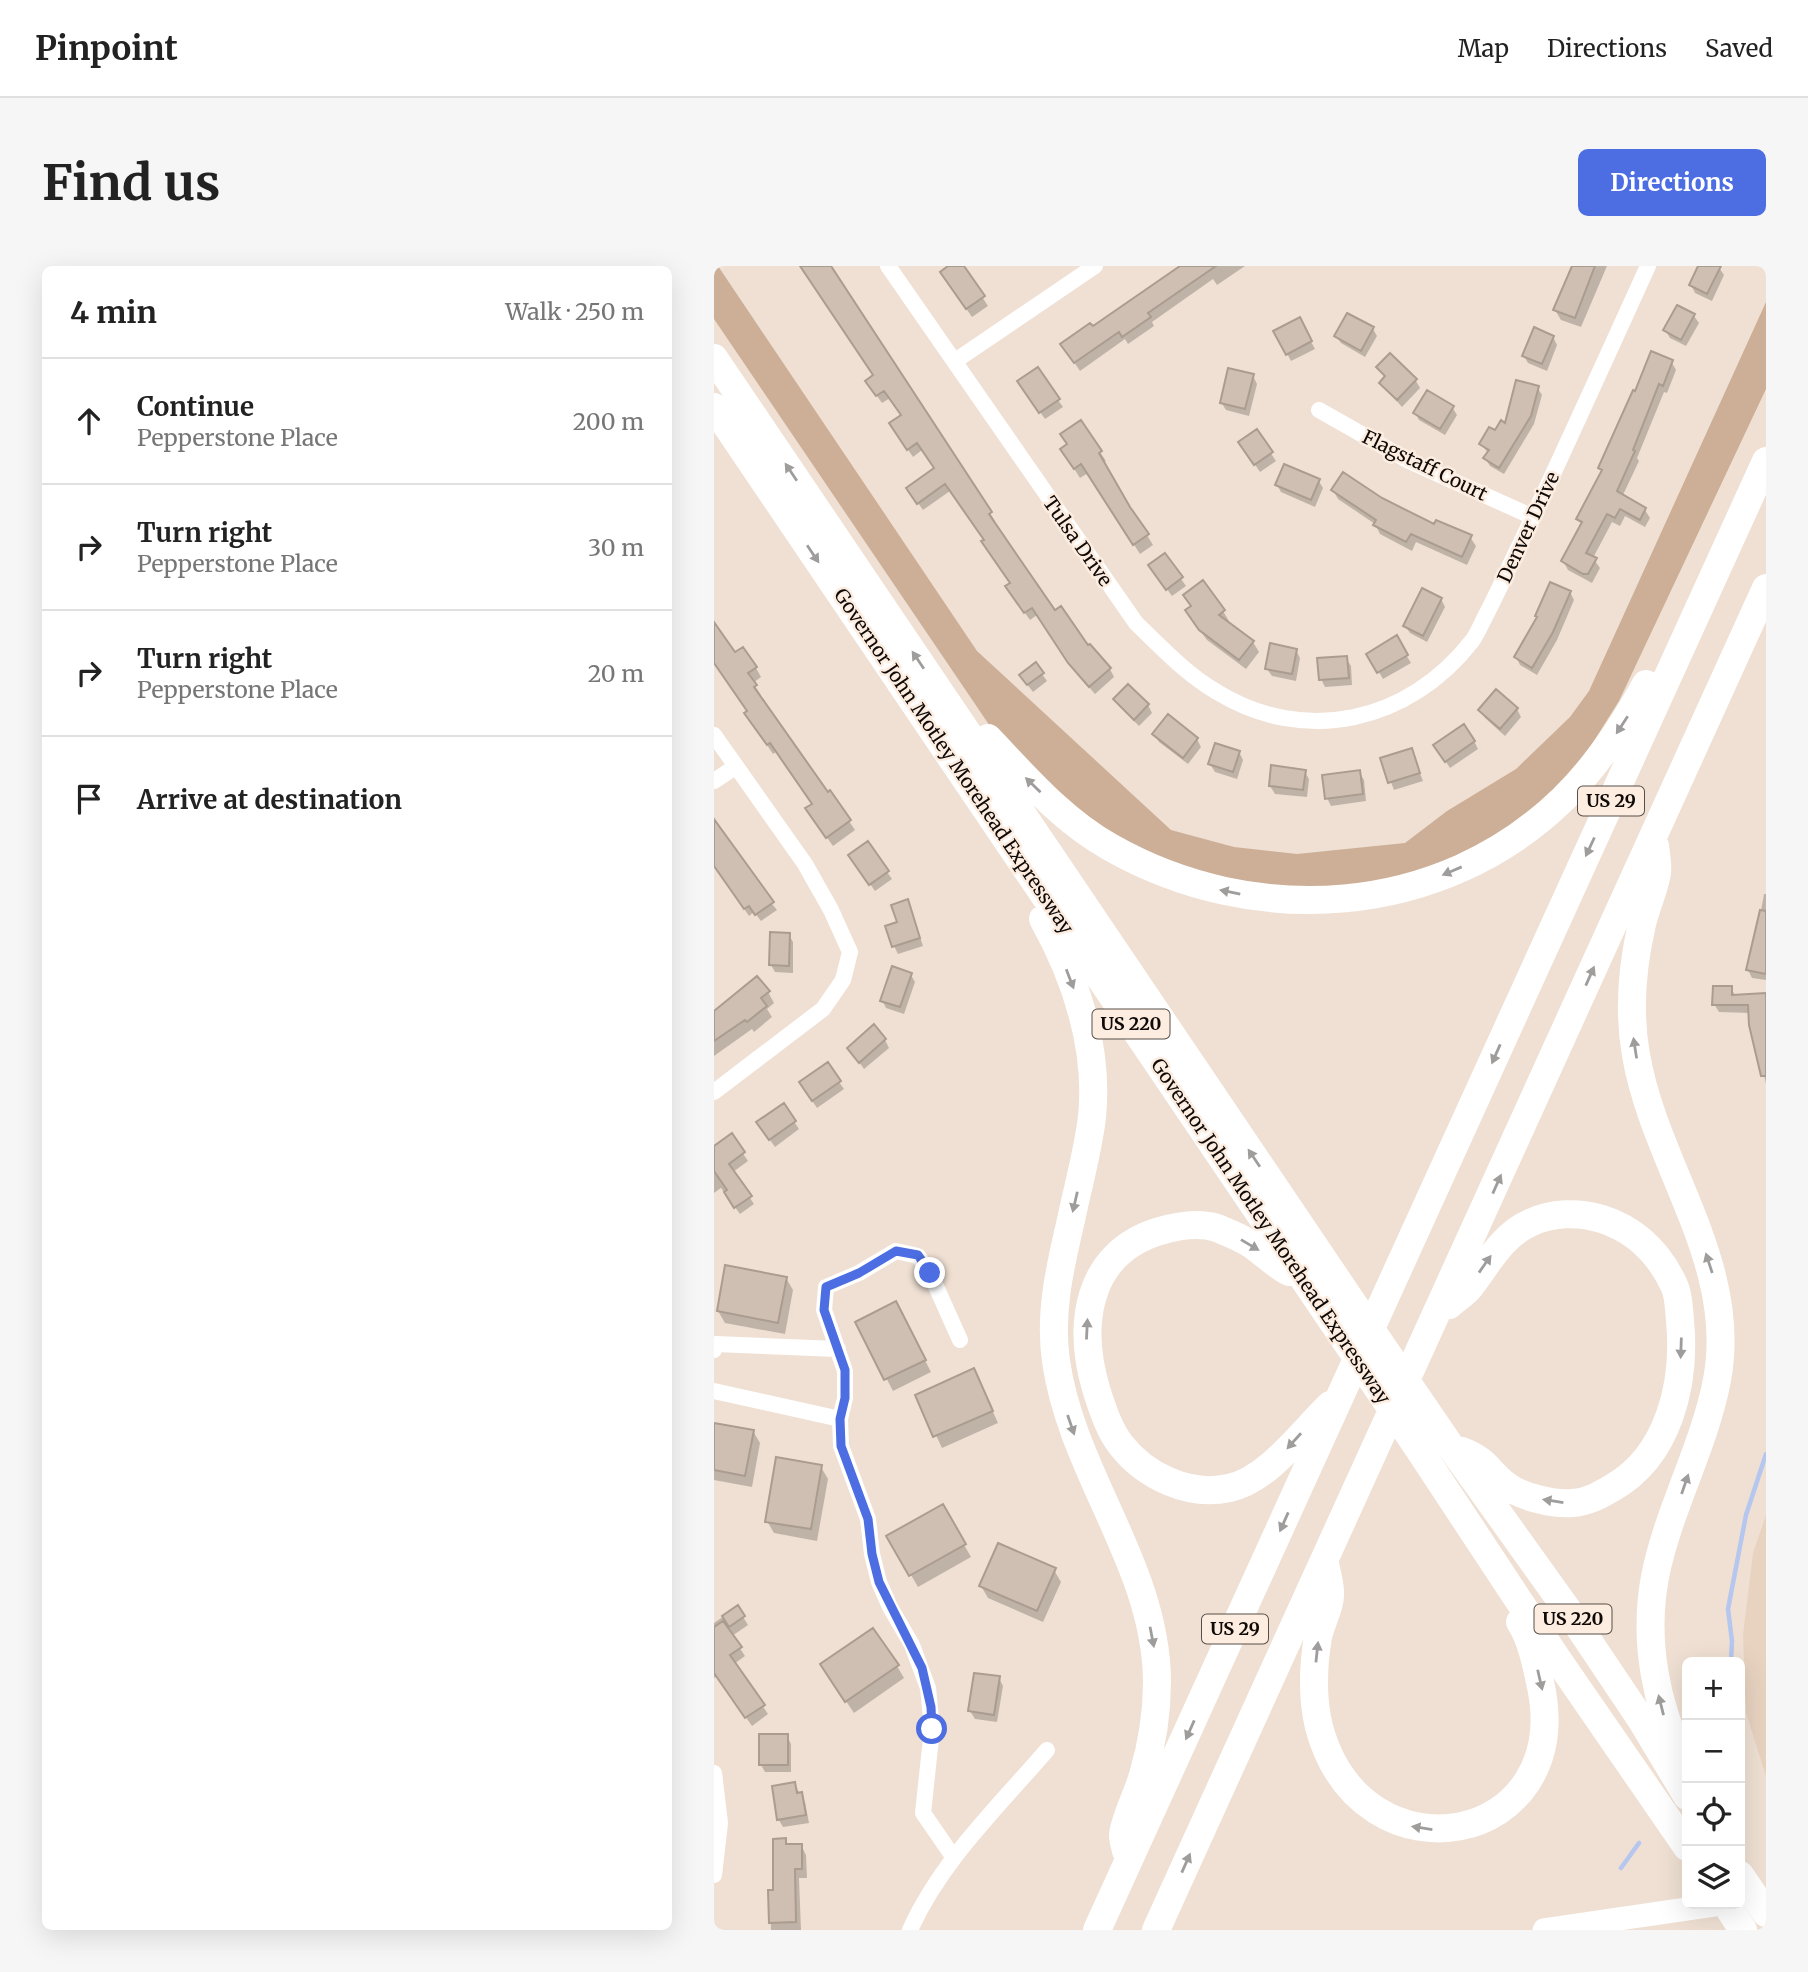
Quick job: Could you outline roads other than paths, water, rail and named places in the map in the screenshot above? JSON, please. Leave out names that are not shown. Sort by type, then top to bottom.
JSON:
[{"type":"highway","name":"Governor John Motley Morehead Expressway","points":[[714,358],[1430,1417],[1569,1612],[1642,1721],[1682,1788]]},
{"type":"highway","name":"Governor John Motley Morehead Expressway","points":[[714,407],[1686,1846]]},
{"type":"highway","name":"US 29","points":[[1097,1930],[1766,461]]},
{"type":"highway","points":[[956,717],[988,738],[1055,806],[1082,828],[1109,846],[1170,876],[1229,892],[1295,900],[1353,898],[1411,887],[1469,864],[1503,846],[1561,801],[1581,779],[1626,721],[1692,584],[1741,518]]},
{"type":"highway","name":"US 29","points":[[1157,1928],[1766,588]]},
{"type":"highway","points":[[958,768],[1001,851],[1057,943],[1085,1023],[1091,1055],[1092,1116],[1056,1286],[1053,1323],[1055,1358],[1070,1424],[1128,1554],[1143,1594],[1154,1643],[1157,1681],[1154,1731],[1144,1774],[1123,1834],[1128,1865]]},
{"type":"highway","points":[[1654,834],[1657,870],[1633,972],[1630,1019],[1647,1102],[1712,1268],[1720,1311],[1717,1379],[1703,1433],[1655,1577],[1651,1623],[1653,1663],[1661,1708],[1682,1758]]},
{"type":"highway","points":[[1438,1313],[1467,1290],[1500,1244],[1530,1223],[1563,1213],[1593,1216],[1622,1226],[1656,1253],[1676,1287],[1683,1347],[1666,1430],[1650,1457],[1629,1479],[1596,1498],[1572,1503],[1524,1496],[1506,1486],[1479,1457],[1451,1447]]},
{"type":"highway","points":[[1304,1279],[1272,1263],[1254,1246],[1215,1227],[1180,1226],[1144,1236],[1113,1258],[1097,1281],[1089,1306],[1086,1338],[1093,1379],[1105,1417],[1120,1444],[1142,1467],[1181,1487],[1206,1490],[1230,1488],[1254,1477],[1278,1459],[1342,1393]]},
{"type":"highway","points":[[1325,1562],[1330,1595],[1318,1635],[1316,1702],[1319,1726],[1334,1765],[1350,1787],[1378,1812],[1413,1827],[1433,1829],[1455,1828],[1471,1823],[1507,1804],[1525,1787],[1535,1770],[1543,1747],[1545,1700],[1537,1667],[1523,1628],[1510,1607],[1499,1572]]},
{"type":"highway","points":[[1745,1882],[1766,1913]]},
{"type":"highway","points":[[1727,1909],[1743,1930]]},
{"type":"main road","points":[[1745,1900],[1766,1896]]},
{"type":"main road","points":[[1544,1930],[1689,1909]]},
{"type":"street","name":"Tulsa Drive","points":[[888,266],[1136,623],[1183,670],[1218,693],[1252,710],[1293,721],[1338,721]]},
{"type":"street","points":[[955,361],[1095,266]]},
{"type":"street","name":"Denver Drive","points":[[1338,721],[1379,712],[1418,693],[1473,640],[1533,517],[1648,266]]},
{"type":"street","name":"Flagstaff Court","points":[[1319,410],[1409,461],[1533,517]]},
{"type":"street","points":[[714,735],[805,864],[831,910],[850,952],[843,980],[823,1009],[714,1092]]},
{"type":"street","points":[[714,781],[735,766]]},
{"type":"street","points":[[954,1858],[923,1813],[932,1729],[928,1688],[912,1645],[890,1608],[879,1582],[868,1519],[841,1446],[840,1419],[845,1398],[845,1370],[824,1310],[826,1287],[859,1273],[896,1251],[918,1255],[930,1273],[960,1339]]},
{"type":"street","points":[[714,1350],[716,1344],[838,1349]]},
{"type":"street","points":[[714,1391],[840,1419]]},
{"type":"street","points":[[910,1930],[921,1907],[954,1858],[1047,1750]]},
{"type":"street","points":[[714,1773],[720,1822],[714,1875]]},
{"type":"waterway","points":[[1731,1657],[1728,1609],[1746,1515],[1766,1454]]},
{"type":"waterway","points":[[1621,1868],[1639,1843]]}]
